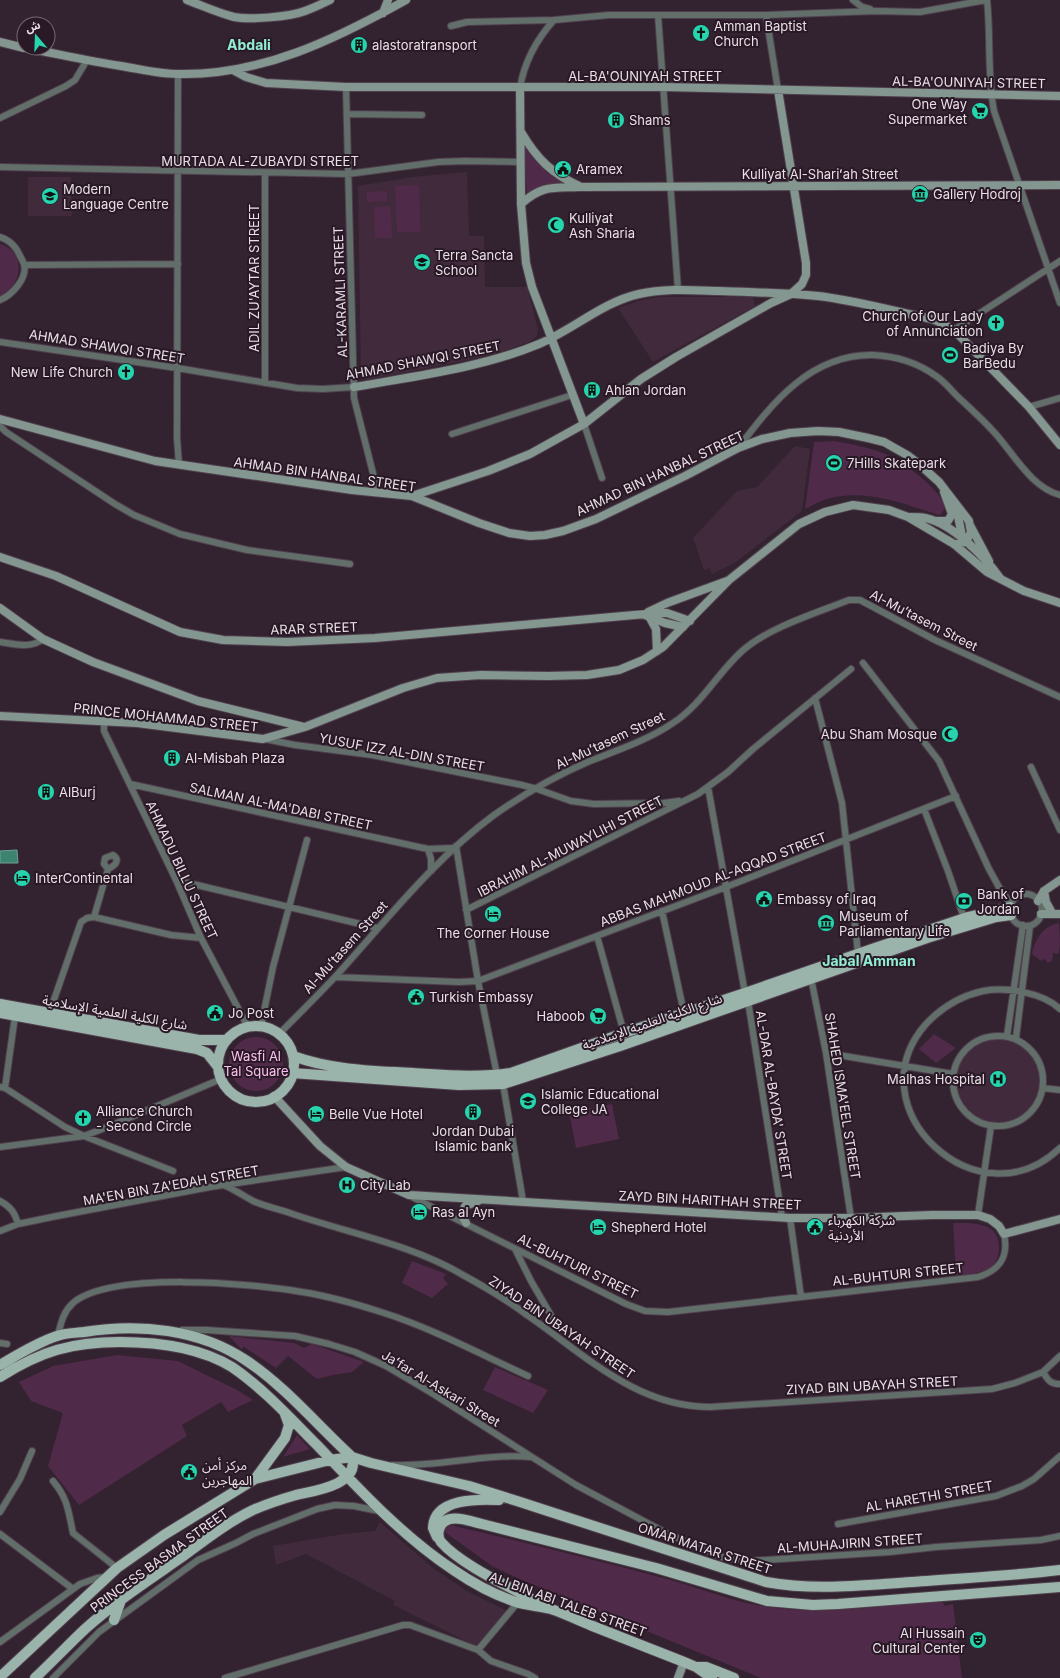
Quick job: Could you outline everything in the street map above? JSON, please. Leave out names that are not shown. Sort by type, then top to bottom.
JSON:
[{"type":"main road","name":"شارع الكلية العلمية الإسلامية","points":[[292,1073],[459,1085],[503,1084],[620,1046],[858,953],[964,918],[1011,908]]},
{"type":"main road","name":"شارع الكلية العلمية الإسلامية","points":[[293,1056],[315,1063],[377,1071],[460,1075],[497,1075],[511,1073],[684,1013],[811,978],[927,938],[996,917],[1011,908]]},
{"type":"main road","name":"شارع الكلية العلمية الإسلامية","points":[[0,1004],[199,1040],[226,1040]]},
{"type":"main road","name":"شارع الكلية العلمية الإسلامية","points":[[0,1013],[198,1049],[207,1053],[218,1068]]},
{"type":"main road","points":[[262,1026],[279,1034],[288,1044],[293,1056],[292,1073],[282,1090],[274,1096],[256,1101],[247,1100],[231,1092],[221,1079],[218,1068],[221,1049],[226,1040],[239,1030],[248,1027],[262,1026]]},
{"type":"main road","points":[[0,1365],[37,1343],[58,1336],[95,1330],[130,1328],[168,1331],[211,1342],[246,1360],[285,1391],[352,1461]]},
{"type":"main road","name":"ALI BIN ABI TALEB STREET","points":[[0,1377],[29,1360],[52,1351],[77,1344],[95,1342],[154,1343],[186,1349],[211,1357],[231,1367],[283,1410],[379,1511],[452,1569],[482,1586],[550,1609],[684,1662],[696,1667],[712,1678]]},
{"type":"main road","points":[[255,1479],[285,1438],[289,1425],[283,1410]]},
{"type":"main road","name":"PRINCESS BASMA STREET","points":[[0,1678],[117,1568],[164,1535],[255,1479],[330,1460],[352,1461],[346,1476],[328,1488],[273,1502],[252,1511],[225,1526],[121,1600],[86,1629],[35,1678]]},
{"type":"main road","name":"OMAR MATAR STREET","points":[[352,1461],[379,1465],[469,1486],[766,1582],[795,1587],[811,1588],[912,1582],[1019,1575],[1060,1570]]},
{"type":"main road","points":[[517,1501],[473,1499],[452,1505],[436,1517],[433,1523],[433,1528],[440,1541],[520,1598]]},
{"type":"main road","points":[[440,1541],[438,1535],[439,1529],[447,1520],[453,1518],[656,1568],[767,1601],[813,1605],[1060,1587]]},
{"type":"main road","points":[[912,1582],[947,1595]]},
{"type":"main road","points":[[114,1620],[121,1600]]},
{"type":"main road","points":[[0,1673],[11,1667]]},
{"type":"main road","name":"ALI BIN ABI TALEB STREET","points":[[696,1667],[706,1667],[734,1678]]},
{"type":"street","points":[[188,0],[236,17],[260,17],[289,15],[304,12],[330,0]]},
{"type":"street","points":[[383,13],[388,0]]},
{"type":"street","points":[[56,54],[162,73],[200,74],[233,70],[273,61],[302,51],[344,33],[406,0]]},
{"type":"street","points":[[852,0],[862,7],[876,11]]},
{"type":"street","points":[[451,26],[467,22],[554,20],[609,15],[766,15],[876,11],[920,12],[986,0],[989,16],[991,94],[994,111],[1021,184],[1060,303]]},
{"type":"street","points":[[658,15],[678,290]]},
{"type":"street","points":[[412,496],[488,471],[530,454],[584,424],[641,379],[676,356],[791,294],[802,284],[806,270],[766,15]]},
{"type":"street","points":[[554,20],[546,29],[530,58],[523,72],[520,88],[522,237],[532,288],[584,424],[602,478]]},
{"type":"street","points":[[0,42],[16,46]]},
{"type":"street","points":[[0,118],[66,86],[75,80],[87,60]]},
{"type":"street","name":"AL-BA'OUNIYAH STREET","points":[[233,70],[246,77],[266,83],[346,87],[664,87],[868,93],[1060,96]]},
{"type":"street","points":[[178,74],[177,438],[179,465]]},
{"type":"street","name":"AL-KARAMLI STREET","points":[[346,87],[354,387],[357,411],[378,493]]},
{"type":"street","points":[[346,114],[422,115]]},
{"type":"street","name":"Kulliyat Al-Shariʻah Street","points":[[521,132],[537,156],[547,167],[561,177],[581,186]]},
{"type":"street","name":"MURTADA AL-ZUBAYDI STREET","points":[[0,168],[348,174],[438,162],[520,162]]},
{"type":"street","name":"ADIL ZU'AYTAR STREET","points":[[264,383],[265,173]]},
{"type":"street","name":"Kulliyat Al-Shariʻah Street","points":[[521,204],[534,193],[544,189],[581,186],[1060,185]]},
{"type":"street","points":[[0,237],[13,245],[24,265],[22,277],[17,288],[10,295],[0,300]]},
{"type":"street","points":[[954,330],[1060,261]]},
{"type":"street","points":[[24,265],[178,264]]},
{"type":"street","name":"AHMAD SHAWQI STREET","points":[[0,342],[310,389],[354,387],[491,360],[518,352],[551,338],[598,311],[634,295],[652,291],[678,290],[760,292],[819,296],[935,320],[954,330],[1029,407],[1060,445]]},
{"type":"street","points":[[760,292],[766,300],[763,308]]},
{"type":"street","points":[[738,448],[772,406],[796,383],[812,371],[832,361],[856,356],[894,357],[916,365],[936,376],[993,431],[1036,480],[1045,488],[1060,495]]},
{"type":"street","points":[[452,434],[572,395]]},
{"type":"street","points":[[1029,407],[1060,398]]},
{"type":"street","points":[[1,419],[6,432],[134,515],[180,534],[260,552],[350,564]]},
{"type":"street","name":"AHMAD BIN HANBAL STREET","points":[[1,419],[120,453],[179,465],[378,493],[412,496],[509,533],[530,536],[545,536],[596,519],[685,476],[738,448],[762,439],[790,433],[818,431],[854,434],[884,442],[896,448],[919,464],[939,482],[969,521],[971,528],[992,567]]},
{"type":"street","points":[[926,518],[941,522],[948,521],[951,517],[952,512],[939,482]]},
{"type":"street","name":"AHMAD BIN HANBAL STREET","points":[[956,503],[966,554]]},
{"type":"street","name":"PRINCE MOHAMMAD STREET","points":[[0,716],[104,721],[263,739],[305,727],[403,688],[436,678],[481,675],[556,676],[608,673],[630,666],[657,652],[690,621],[729,580],[799,524],[825,512],[843,506],[863,505],[889,510],[908,517],[954,544],[982,569],[1001,580],[1033,594],[1060,603]]},
{"type":"street","name":"PRINCE MOHAMMAD STREET","points":[[908,517],[926,518],[943,525],[964,541],[992,567],[1001,580]]},
{"type":"street","points":[[954,544],[964,541],[971,532],[971,528]]},
{"type":"street","name":"ARAR STREET","points":[[0,557],[56,576],[180,632],[223,640],[280,642],[375,638],[667,613],[690,621]]},
{"type":"street","points":[[657,652],[656,629],[646,615],[668,603],[729,580]]},
{"type":"street","name":"Al-Muʻtasem Street","points":[[279,1034],[335,977],[377,928],[455,847],[495,815],[537,789],[572,770],[644,739],[673,724],[693,707],[741,652],[774,631],[849,600],[860,600],[935,640],[1060,697]]},
{"type":"street","points":[[0,608],[43,639],[93,662],[198,701],[305,727]]},
{"type":"street","name":"ARAR STREET","points":[[646,615],[665,623],[683,627]]},
{"type":"street","points":[[0,642],[27,645],[37,643],[43,639]]},
{"type":"street","points":[[862,662],[937,757],[989,869],[1011,908],[1015,921],[1026,926],[1036,922],[1041,914],[1038,901],[1031,895],[1022,895],[1014,900],[1011,908]]},
{"type":"street","name":"IBRAHIM AL-MUWAYLIHI STREET","points":[[466,910],[684,801],[708,787],[851,669]]},
{"type":"street","points":[[815,698],[840,796],[858,953]]},
{"type":"street","name":"AHMADU BILLU STREET","points":[[104,721],[104,731],[176,880],[201,938],[248,1027]]},
{"type":"street","name":"YUSUF IZZ AL-DIN STREET","points":[[263,739],[386,758],[537,789],[571,802],[594,804],[664,803],[684,801]]},
{"type":"street","points":[[1031,767],[1060,830]]},
{"type":"street","name":"SALMAN AL-MA'DABI STREET","points":[[130,784],[428,849],[455,847]]},
{"type":"street","name":"AL-DAR AL-BAYDA' STREET","points":[[708,787],[801,1297]]},
{"type":"street","name":"ABBAS MAHMOUD AL-AQQAD STREET","points":[[335,977],[443,982],[478,981],[726,887],[956,796]]},
{"type":"street","points":[[924,809],[948,870],[964,918]]},
{"type":"street","points":[[262,1026],[273,967],[288,906],[307,840]]},
{"type":"street","points":[[455,847],[478,981],[497,1075]]},
{"type":"street","points":[[428,849],[431,859],[431,871]]},
{"type":"street","points":[[94,917],[108,869]]},
{"type":"street","points":[[176,880],[377,928]]},
{"type":"street","points":[[1038,901],[1044,891],[1060,880]]},
{"type":"street","points":[[1044,891],[1046,902],[1056,914]]},
{"type":"street","points":[[662,911],[684,1013]]},
{"type":"street","points":[[1041,914],[1056,914]]},
{"type":"street","points":[[49,1014],[81,922],[87,918],[94,917],[171,935],[201,938]]},
{"type":"street","points":[[1007,1036],[1013,991],[1026,926]]},
{"type":"street","points":[[1016,1038],[1022,993],[1026,926]]},
{"type":"street","points":[[597,936],[624,1033]]},
{"type":"street","name":"SHAHED ISMA'EEL STREET","points":[[811,978],[826,1053],[851,1218]]},
{"type":"street","points":[[1059,1007],[1039,997],[1013,991],[994,989],[970,994],[952,1002],[934,1016],[917,1035],[910,1049],[904,1084],[908,1107],[922,1133],[936,1149],[952,1161],[968,1169],[985,1173],[1009,1172],[1024,1169],[1040,1163],[1060,1148]]},
{"type":"street","points":[[14,1016],[3,1088],[65,1127],[173,1171]]},
{"type":"street","points":[[990,1036],[1007,1036],[1016,1038],[1034,1052],[1040,1063],[1044,1075],[1043,1088],[1037,1104],[1025,1117],[1009,1124],[991,1126],[972,1118],[962,1108],[955,1094],[953,1074],[961,1055],[976,1041],[990,1036]]},
{"type":"street","points":[[826,1053],[953,1074]]},
{"type":"street","points":[[0,1147],[84,1136],[221,1079]]},
{"type":"street","points":[[503,1084],[523,1201]]},
{"type":"street","points":[[1043,1088],[1060,1090]]},
{"type":"street","name":"AL-BUHTURI STREET","points":[[274,1096],[320,1146],[346,1166],[466,1222],[515,1249],[626,1304],[645,1311],[668,1312],[966,1279],[983,1275],[995,1269],[1001,1262],[1005,1253],[1006,1242],[1004,1234]]},
{"type":"street","points":[[978,1215],[991,1126]]},
{"type":"street","name":"MA'EN BIN ZA'EDAH STREET","points":[[0,1230],[18,1224],[202,1189],[346,1166]]},
{"type":"street","name":"ZIYAD BIN UBAYAH STREET","points":[[226,1186],[253,1201],[303,1218],[404,1248],[462,1274],[527,1314],[616,1379],[664,1401],[691,1406],[710,1407],[992,1389],[1016,1383],[1043,1372]]},
{"type":"street","name":"ZAYD BIN HARITHAH STREET","points":[[408,1195],[786,1217],[851,1218],[978,1215],[990,1219],[999,1226],[1004,1234]]},
{"type":"street","points":[[466,1222],[462,1215],[465,1206],[483,1200]]},
{"type":"street","points":[[0,1201],[8,1206],[16,1215],[18,1224]]},
{"type":"street","points":[[1004,1234],[1060,1219]]},
{"type":"street","points":[[515,1249],[523,1267],[552,1317]]},
{"type":"street","points":[[58,1336],[62,1318],[73,1304],[91,1293],[106,1289],[177,1282],[241,1285],[302,1292],[380,1312],[408,1321],[528,1376]]},
{"type":"street","name":"Jaʻfar Al-Askari Street","points":[[168,1331],[206,1330],[295,1336],[349,1350],[380,1363],[405,1377],[533,1457]]},
{"type":"street","points":[[0,1343],[7,1344]]},
{"type":"street","points":[[1060,1356],[1043,1372],[1048,1381],[1060,1384]]},
{"type":"street","points":[[0,1512],[20,1479],[32,1451]]},
{"type":"street","name":"AL HARETHI STREET","points":[[838,1524],[996,1496],[1022,1486],[1034,1479],[1060,1456]]},
{"type":"street","points":[[379,1465],[427,1465],[506,1457],[533,1457]]},
{"type":"street","name":"AL-MUHAJIRIN STREET","points":[[533,1457],[588,1492],[670,1535],[722,1557],[749,1561],[1041,1540],[1060,1536]]},
{"type":"street","points":[[53,1481],[62,1492],[66,1501],[73,1533],[117,1568]]},
{"type":"street","points":[[53,1678],[85,1645],[114,1620],[198,1560],[253,1534],[326,1506],[354,1506],[379,1511]]},
{"type":"street","points":[[0,1534],[72,1589]]},
{"type":"street","points":[[0,1642],[72,1589],[90,1580],[107,1577]]},
{"type":"street","points":[[478,1650],[520,1598]]},
{"type":"street","points":[[225,1678],[403,1625],[410,1625],[478,1650],[491,1661],[528,1674],[535,1678]]},
{"type":"street","points":[[678,1678],[684,1662]]},
{"type":"shaded area","name":"Terra Sancta School","points":[[467,172],[469,236],[484,236],[485,287],[527,287],[538,329],[537,336],[531,341],[487,356],[366,380],[361,378],[358,186],[412,177]]},
{"type":"shaded area","name":"Modern Language Centre","points":[[28,177],[71,177],[72,216],[28,216]]},
{"type":"shaded area","points":[[658,297],[753,297],[755,306],[653,362],[618,308],[642,300]]},
{"type":"shaded area","points":[[795,446],[810,449],[802,511],[736,562],[712,574],[710,568],[704,570],[693,538],[737,491],[757,487]]},
{"type":"shaded area","points":[[17,850],[18,863],[0,863],[0,851]]},
{"type":"shaded area","name":"Malhas Hospital","points":[[998,1039],[1014,1042],[1022,1046],[1034,1058],[1038,1066],[1041,1082],[1038,1098],[1034,1106],[1022,1118],[1014,1122],[998,1125],[982,1122],[974,1118],[962,1106],[958,1098],[955,1082],[958,1066],[962,1058],[974,1046],[982,1042]]},
{"type":"shaded area","points":[[380,1522],[433,1568],[465,1590],[507,1611],[478,1647],[393,1605],[395,1601],[306,1554],[276,1565],[273,1546],[343,1534],[375,1531]]},
{"type":"green space","points":[[524,147],[546,172],[564,184],[545,184],[527,194]]},
{"type":"green space","points":[[419,185],[420,232],[397,232],[395,186]]},
{"type":"green space","points":[[387,191],[387,201],[367,202],[367,192]]},
{"type":"green space","points":[[391,206],[392,238],[375,238],[374,207]]},
{"type":"green space","points":[[0,244],[9,248],[15,254],[19,269],[14,284],[8,291],[0,296]]},
{"type":"green space","points":[[834,441],[870,449],[896,459],[923,479],[939,495],[943,502],[943,512],[939,515],[899,502],[858,495],[830,498],[805,509],[814,442]]},
{"type":"green space","points":[[1059,923],[1059,954],[1053,953],[1052,961],[1047,963],[1046,960],[1043,959],[1041,961],[1032,954],[1035,943],[1044,930]]},
{"type":"green space","points":[[934,1034],[956,1048],[936,1063],[919,1049]]},
{"type":"green space","name":"Wasfi Al Tal Square","points":[[256,1037],[266,1039],[275,1045],[281,1054],[283,1064],[281,1074],[275,1083],[266,1089],[256,1091],[246,1089],[237,1083],[231,1074],[229,1064],[231,1054],[237,1045],[246,1039]]},
{"type":"green space","points":[[612,1104],[619,1139],[576,1148],[569,1112]]},
{"type":"green space","points":[[953,1223],[983,1225],[992,1230],[999,1243],[999,1253],[995,1262],[989,1269],[975,1273],[956,1275]]},
{"type":"green space","points":[[412,1261],[446,1274],[443,1278],[448,1284],[432,1298],[402,1283]]},
{"type":"green space","points":[[229,1336],[294,1343],[304,1348],[312,1344],[364,1362],[352,1372],[317,1379],[288,1356],[276,1368],[244,1347],[241,1349]]},
{"type":"green space","points":[[117,1355],[178,1361],[237,1390],[253,1400],[228,1412],[221,1402],[182,1425],[187,1436],[79,1505],[48,1466],[63,1413],[31,1401],[19,1382],[53,1366]]},
{"type":"green space","points":[[495,1367],[548,1390],[533,1413],[483,1390]]},
{"type":"green space","points":[[297,1435],[310,1449],[283,1457]]},
{"type":"green space","points":[[450,1525],[640,1572],[734,1600],[761,1606],[796,1610],[838,1610],[942,1601],[945,1606],[953,1604],[962,1678],[761,1678],[522,1580],[492,1566],[446,1533],[445,1529]]},
{"type":"place","name":"Amman Baptist Church","points":[[701,33]]},
{"type":"place","name":"alastoratransport","points":[[359,45]]},
{"type":"place","name":"One Way Supermarket","points":[[980,111]]},
{"type":"place","name":"Shams","points":[[616,120]]},
{"type":"place","name":"Aramex","points":[[563,169]]},
{"type":"place","name":"Gallery Hodroj","points":[[920,194]]},
{"type":"place","name":"Modern Language Centre","points":[[50,196]]},
{"type":"place","name":"Kulliyat Ash Sharia","points":[[556,225]]},
{"type":"place","name":"Terra Sancta School","points":[[422,262]]},
{"type":"place","name":"Church of Our Lady of Annunciation","points":[[996,323]]},
{"type":"place","name":"Badiya By BarBedu","points":[[950,355]]},
{"type":"place","name":"New Life Church","points":[[126,372]]},
{"type":"place","name":"Ahlan Jordan","points":[[592,390]]},
{"type":"place","name":"7Hills Skatepark","points":[[834,463]]},
{"type":"place","name":"Abu Sham Mosque","points":[[950,734]]},
{"type":"place","name":"Al-Misbah Plaza","points":[[172,758]]},
{"type":"place","name":"AlBurj","points":[[46,792]]},
{"type":"place","name":"InterContinental","points":[[22,878]]},
{"type":"place","name":"Embassy of Iraq","points":[[764,899]]},
{"type":"place","name":"Bank of Jordan","points":[[964,901]]},
{"type":"place","name":"The Corner House","points":[[493,914]]},
{"type":"place","name":"Museum of Parliamentary Life","points":[[826,923]]},
{"type":"place","name":"Turkish Embassy","points":[[416,997]]},
{"type":"place","name":"Jo Post","points":[[215,1013]]},
{"type":"place","name":"Haboob","points":[[598,1016]]},
{"type":"place","name":"Malhas Hospital","points":[[998,1079]]},
{"type":"place","name":"Islamic Educational College JA","points":[[528,1101]]},
{"type":"place","name":"Jordan Dubai Islamic bank","points":[[473,1112]]},
{"type":"place","name":"Belle Vue Hotel","points":[[316,1114]]},
{"type":"place","name":"Alliance Church - Second Circle","points":[[83,1118]]},
{"type":"place","name":"City Lab","points":[[347,1185]]},
{"type":"place","name":"Ras al Ayn","points":[[419,1212]]},
{"type":"place","name":"Shepherd Hotel","points":[[598,1227]]},
{"type":"place","name":"شركة الكهرباء الأردنية","points":[[815,1227]]},
{"type":"place","name":"مركز أمن المهاجرين","points":[[189,1472]]},
{"type":"place","name":"Al Hussain Cultural Center","points":[[978,1640]]},
{"type":"district","name":"Abdali","points":[[249,45]]},
{"type":"district","name":"Jabal Amman","points":[[869,961]]}]
